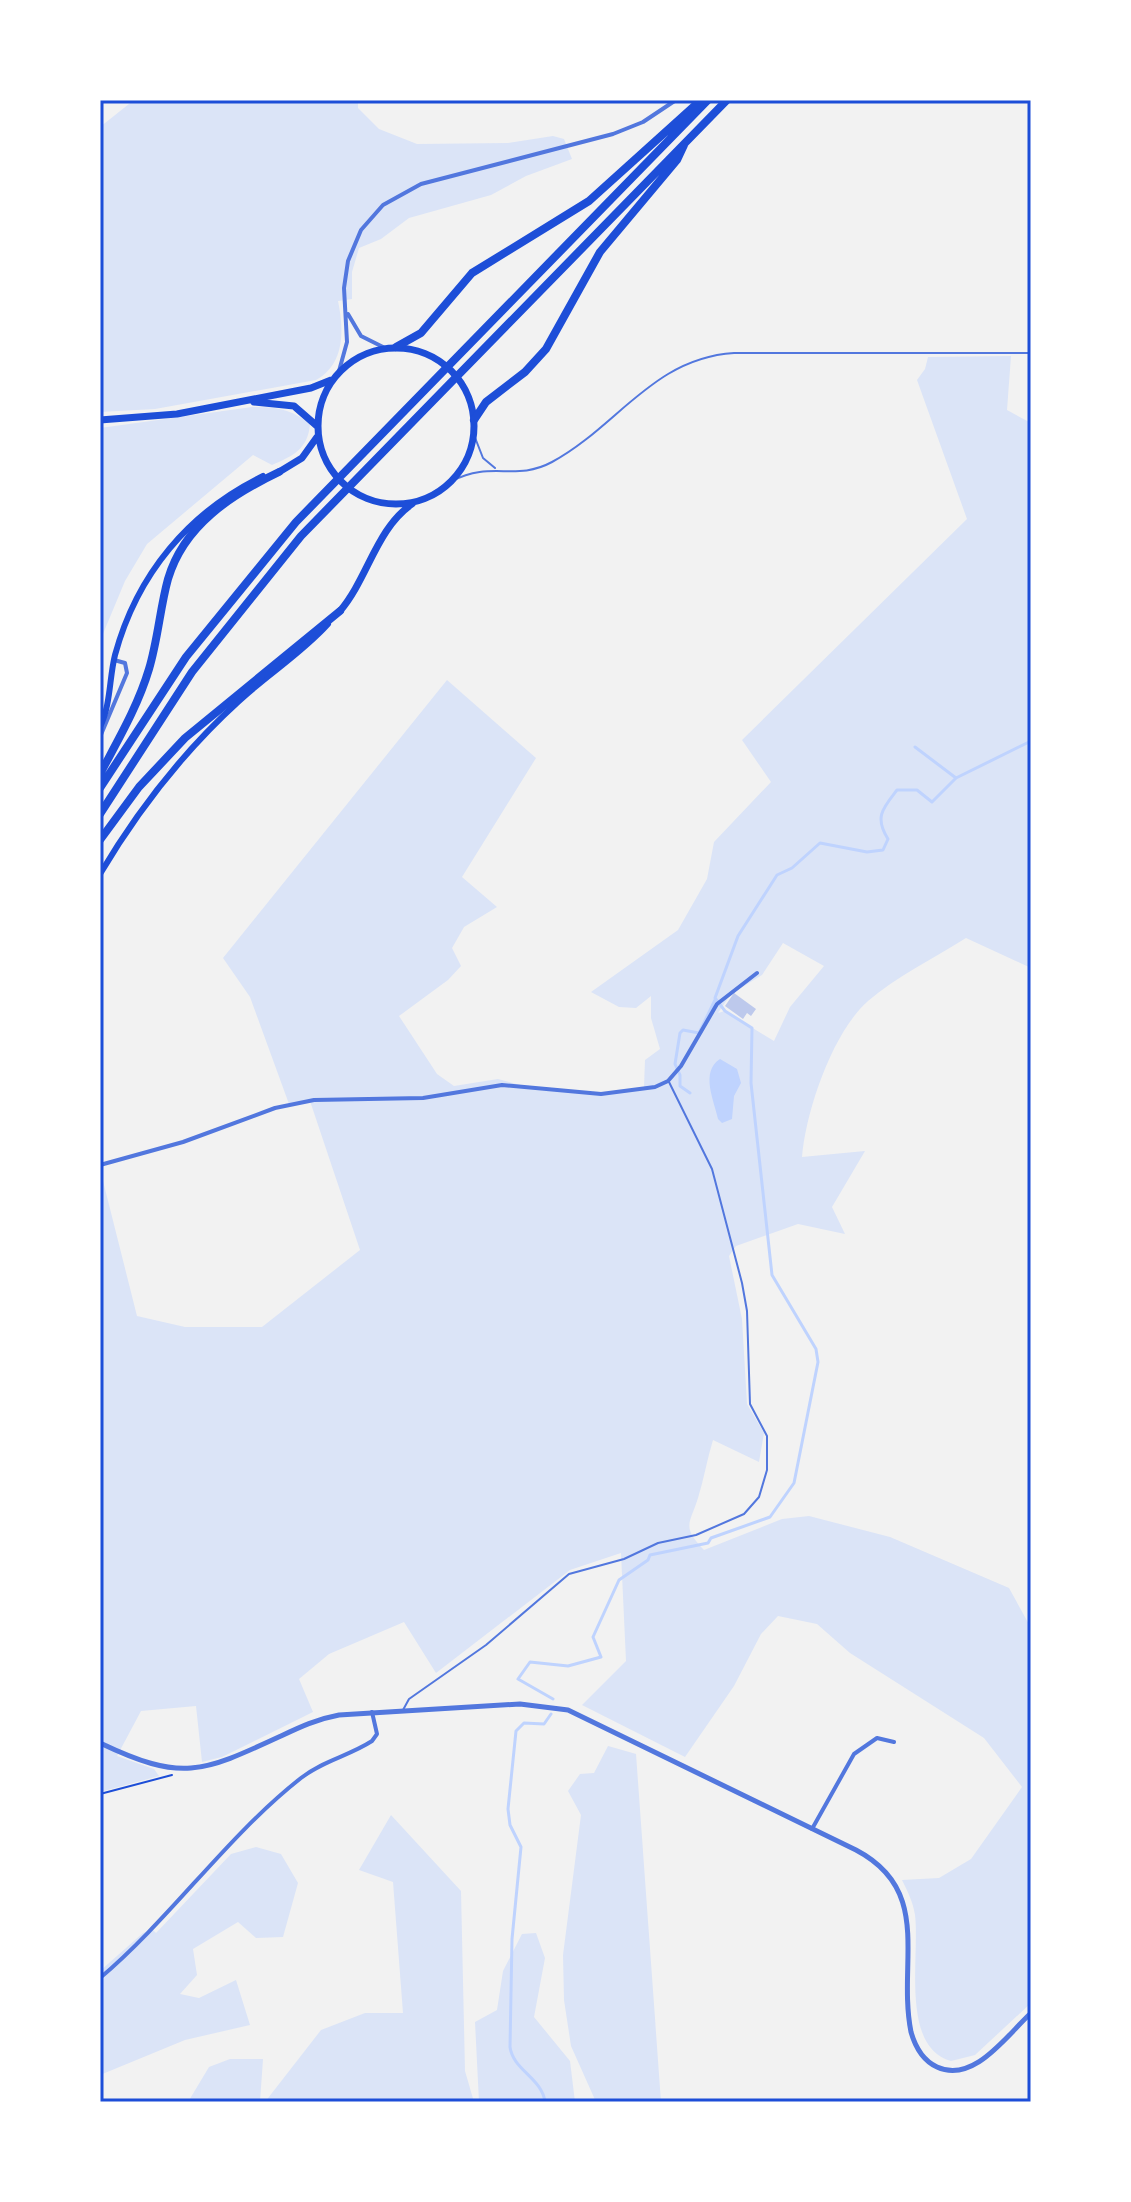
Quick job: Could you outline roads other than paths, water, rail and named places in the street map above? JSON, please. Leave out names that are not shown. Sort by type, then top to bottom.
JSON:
[{"type":"highway","points":[[396,347],[421,333],[456,289],[478,268],[583,205],[701,100]]},
{"type":"highway","points":[[100,788],[191,650],[308,509],[365,447],[708,100]]},
{"type":"highway","points":[[100,814],[192,672],[313,522],[727,100]]},
{"type":"highway","points":[[474,420],[486,402],[525,372],[546,349],[600,252],[677,160],[686,140]]},
{"type":"highway","points":[[100,774],[149,672],[168,580],[182,549],[202,522],[223,504],[279,472]]},
{"type":"highway","points":[[100,840],[139,787],[185,738],[340,611]]},
{"type":"main road","points":[[100,727],[107,706],[114,660],[144,585],[182,532],[229,493],[279,472],[302,458],[318,430],[322,399],[333,379],[362,355],[396,347],[421,352],[447,366],[466,390],[474,420],[474,435],[466,462],[452,481],[437,493],[416,502],[389,526],[361,583],[340,611],[195,745],[145,805],[100,874]]},
{"type":"main road","points":[[100,420],[149,418],[240,403],[315,387],[333,379]]},
{"type":"main road","points":[[240,403],[287,404],[303,411],[318,430],[328,464],[352,490],[385,503],[416,502]]},
{"type":"street","points":[[339,371],[346,349],[344,281],[352,247],[369,218],[388,201],[421,184],[613,134],[643,122],[676,100]]},
{"type":"street","points":[[346,308],[361,336],[385,348]]},
{"type":"street","points":[[100,737],[127,673],[125,663],[114,660]]},
{"type":"street","points":[[100,1165],[183,1142],[275,1108],[314,1100],[423,1098],[502,1085],[609,1093],[655,1087],[675,1074],[701,1037],[721,1000],[757,973]]},
{"type":"street","points":[[100,1743],[146,1763],[179,1770],[216,1765],[321,1718],[372,1712],[527,1704],[563,1708],[873,1860],[897,1886],[907,1919],[910,2026],[917,2049],[931,2064],[946,2070],[968,2068],[985,2057],[1031,2013]]},
{"type":"street","points":[[100,1978],[138,1944],[283,1793],[316,1767],[375,1738],[377,1730],[372,1712]]},
{"type":"street","points":[[812,1829],[857,1750],[877,1738],[894,1742]]},
{"type":"lane","points":[[452,481],[476,470],[525,471],[552,462],[650,383],[677,368],[712,356],[734,353],[1031,353]]},
{"type":"lane","points":[[474,435],[483,458],[500,470]]},
{"type":"lane","points":[[403,1710],[409,1699],[486,1645],[569,1574],[624,1559],[658,1543],[696,1535],[744,1514],[759,1497],[767,1470],[767,1436],[750,1404],[747,1311],[742,1283],[712,1169],[668,1081]]},
{"type":"water","points":[[720,1059],[737,1069],[741,1083],[734,1096],[732,1119],[722,1123],[718,1119],[710,1079],[714,1065]]},
{"type":"waterway","points":[[553,1699],[518,1679],[530,1662],[568,1666],[601,1657],[593,1637],[619,1580],[648,1560],[650,1555],[708,1543],[711,1538],[770,1517],[794,1483],[818,1362],[816,1349],[772,1275],[751,1083],[752,1028],[725,1011],[715,998],[738,936],[777,875],[792,868],[820,843],[867,852],[883,850],[888,839],[882,825],[882,813],[897,790],[917,790],[932,802],[956,778],[1031,741]]},
{"type":"waterway","points":[[915,747],[956,778]]},
{"type":"waterway","points":[[690,1093],[680,1086],[680,1075],[675,1064],[680,1033],[683,1030],[699,1033],[715,1000]]},
{"type":"waterway","points":[[545,2102],[539,2087],[516,2062],[510,2047],[512,1939],[521,1847],[510,1825],[508,1809],[516,1731],[524,1723],[544,1724],[551,1714]]}]
